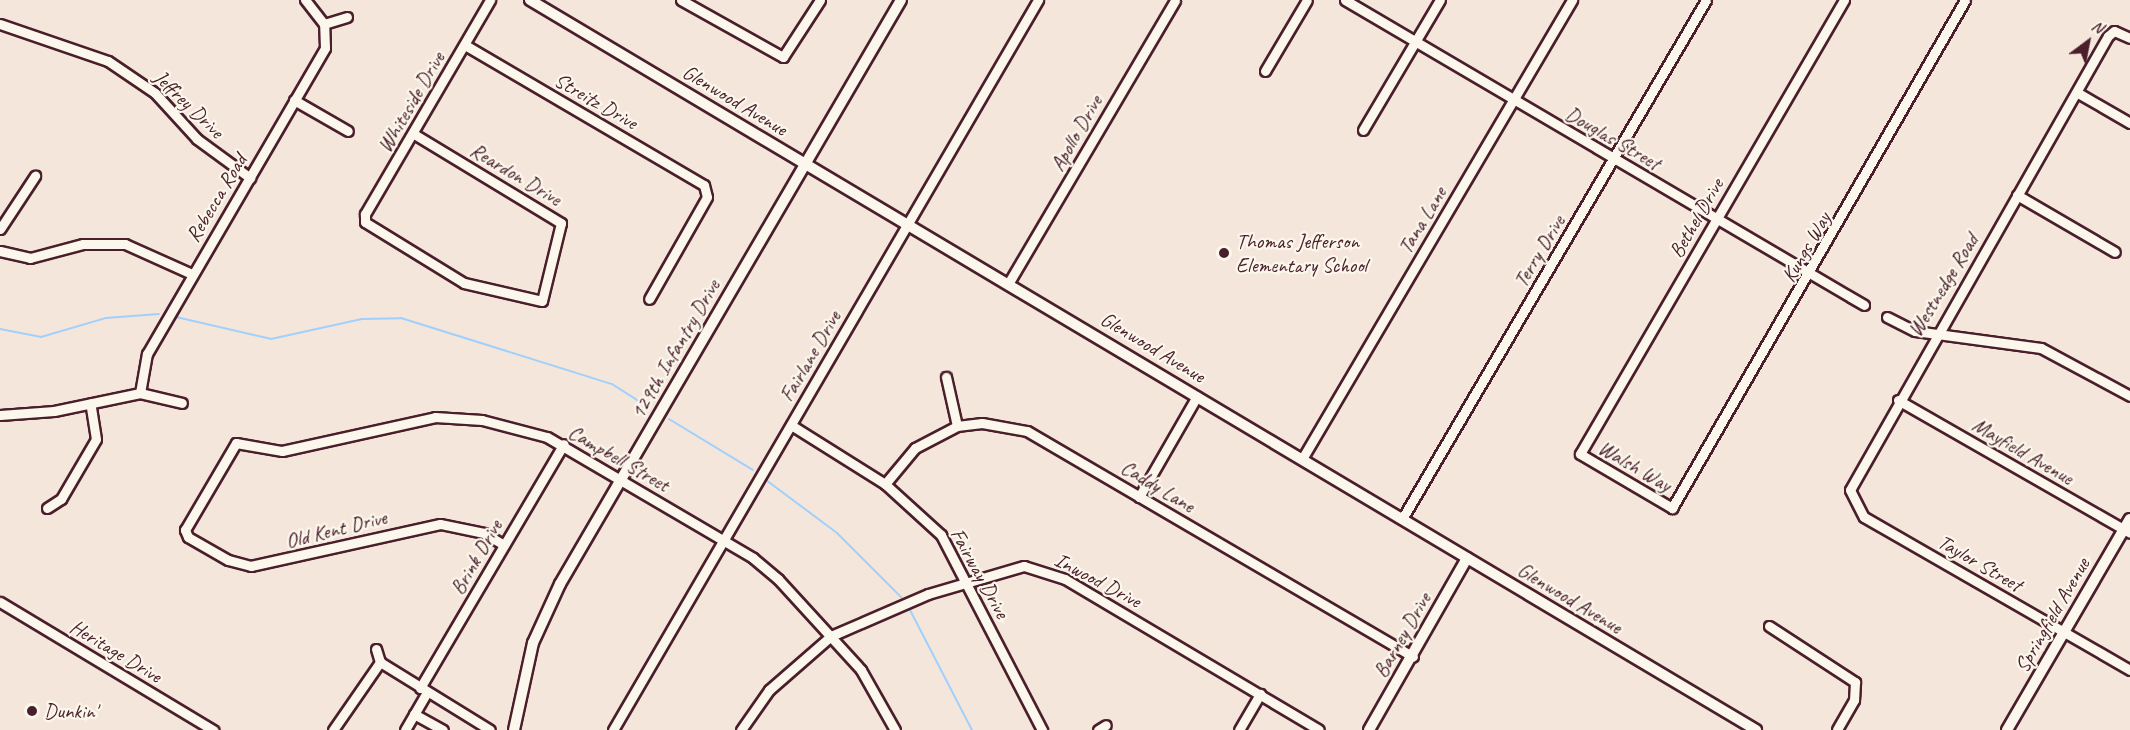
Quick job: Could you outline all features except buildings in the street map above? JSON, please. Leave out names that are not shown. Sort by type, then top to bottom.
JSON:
[{"type":"street","points":[[305,0],[324,24],[347,17]]},
{"type":"street","name":"Whiteside Drive","points":[[490,0],[364,222],[464,283],[542,301]]},
{"type":"street","name":"Glenwood Avenue","points":[[530,0],[1756,730]]},
{"type":"street","points":[[681,0],[783,57],[820,0]]},
{"type":"street","name":"129th Infantry Drive","points":[[514,730],[537,633],[621,479],[901,0]]},
{"type":"street","name":"Fairlane Drive","points":[[613,730],[1038,0]]},
{"type":"street","name":"Apollo Drive","points":[[1008,284],[1175,0]]},
{"type":"street","points":[[1265,71],[1307,0]]},
{"type":"street","name":"Douglas Street","points":[[1345,0],[1864,305]]},
{"type":"street","points":[[1363,130],[1440,0]]},
{"type":"street","name":"Tana Lane","points":[[1302,459],[1572,0]]},
{"type":"street","name":"Terry Drive","points":[[1402,519],[1706,0]]},
{"type":"street","name":"Bethel Drive","points":[[1580,454],[1844,0]]},
{"type":"street","name":"Kungs Way","points":[[1672,508],[1811,274],[1965,0]]},
{"type":"street","name":"Jeffrey Drive","points":[[0,24],[117,67],[250,178]]},
{"type":"street","name":"Rebecca Road","points":[[140,393],[147,354],[325,48],[324,24]]},
{"type":"street","name":"Westnedge Road","points":[[1851,498],[1851,482],[1935,334],[2078,93],[2108,36],[2114,31],[2130,38]]},
{"type":"street","name":"Streitz Drive","points":[[465,45],[708,190],[649,299]]},
{"type":"street","points":[[2078,93],[2130,123]]},
{"type":"street","points":[[294,100],[348,131]]},
{"type":"street","name":"Reardon Drive","points":[[414,134],[561,223],[542,301]]},
{"type":"street","points":[[0,229],[34,176]]},
{"type":"street","points":[[2017,195],[2115,252]]},
{"type":"street","points":[[0,250],[24,258],[83,244],[125,244],[192,274]]},
{"type":"street","points":[[1887,317],[1935,334],[2041,348],[2130,396]]},
{"type":"street","points":[[946,377],[957,426]]},
{"type":"street","points":[[0,415],[90,404],[140,393],[182,403]]},
{"type":"street","points":[[1139,497],[1197,396]]},
{"type":"street","name":"Mayfield Avenue","points":[[1898,400],[2128,527]]},
{"type":"street","points":[[47,508],[61,499],[96,439],[90,404]]},
{"type":"street","name":"Campbell Street","points":[[185,530],[236,443],[282,451],[435,417],[482,420],[564,444],[722,541],[778,579],[861,670],[895,730]]},
{"type":"street","name":"Fairway Drive","points":[[791,425],[885,483],[941,536],[967,580],[1042,730]]},
{"type":"street","name":"Caddy Lane","points":[[885,483],[915,448],[957,426],[1004,425],[1027,432],[1413,657]]},
{"type":"street","name":"Brink Drive","points":[[405,730],[504,545],[564,444]]},
{"type":"street","name":"Walsh Way","points":[[1580,454],[1672,508]]},
{"type":"street","name":"Taylor Street","points":[[1851,498],[1864,517],[2130,670]]},
{"type":"street","name":"Old Kent Drive","points":[[185,530],[188,537],[228,560],[251,566],[440,524],[484,533],[504,545]]},
{"type":"street","name":"Springfield Avenue","points":[[2007,730],[2128,527]]},
{"type":"street","name":"Barney Drive","points":[[1369,730],[1413,657],[1467,558]]},
{"type":"street","name":"Inwood Drive","points":[[741,730],[769,690],[831,636],[967,580],[1006,567],[1043,570],[1319,730]]},
{"type":"street","name":"Heritage Drive","points":[[0,602],[213,730]]},
{"type":"street","points":[[1769,626],[1855,682],[1854,700],[1837,730]]},
{"type":"street","points":[[376,649],[380,662],[490,730]]},
{"type":"street","points":[[333,730],[380,662]]},
{"type":"street","points":[[1239,730],[1260,694]]},
{"type":"street","points":[[414,714],[443,730]]},
{"type":"waterway","points":[[0,329],[41,337],[106,318],[159,314]]},
{"type":"waterway","points":[[176,317],[271,339],[362,319],[401,318],[612,384],[648,407]]},
{"type":"waterway","points":[[669,419],[753,470]]},
{"type":"waterway","points":[[766,480],[837,533],[901,597]]},
{"type":"waterway","points":[[910,610],[972,730]]},
{"type":"place","name":"Thomas Jefferson Elementary School","points":[[1224,253]]},
{"type":"place","name":"Dunkin'","points":[[32,711]]}]
